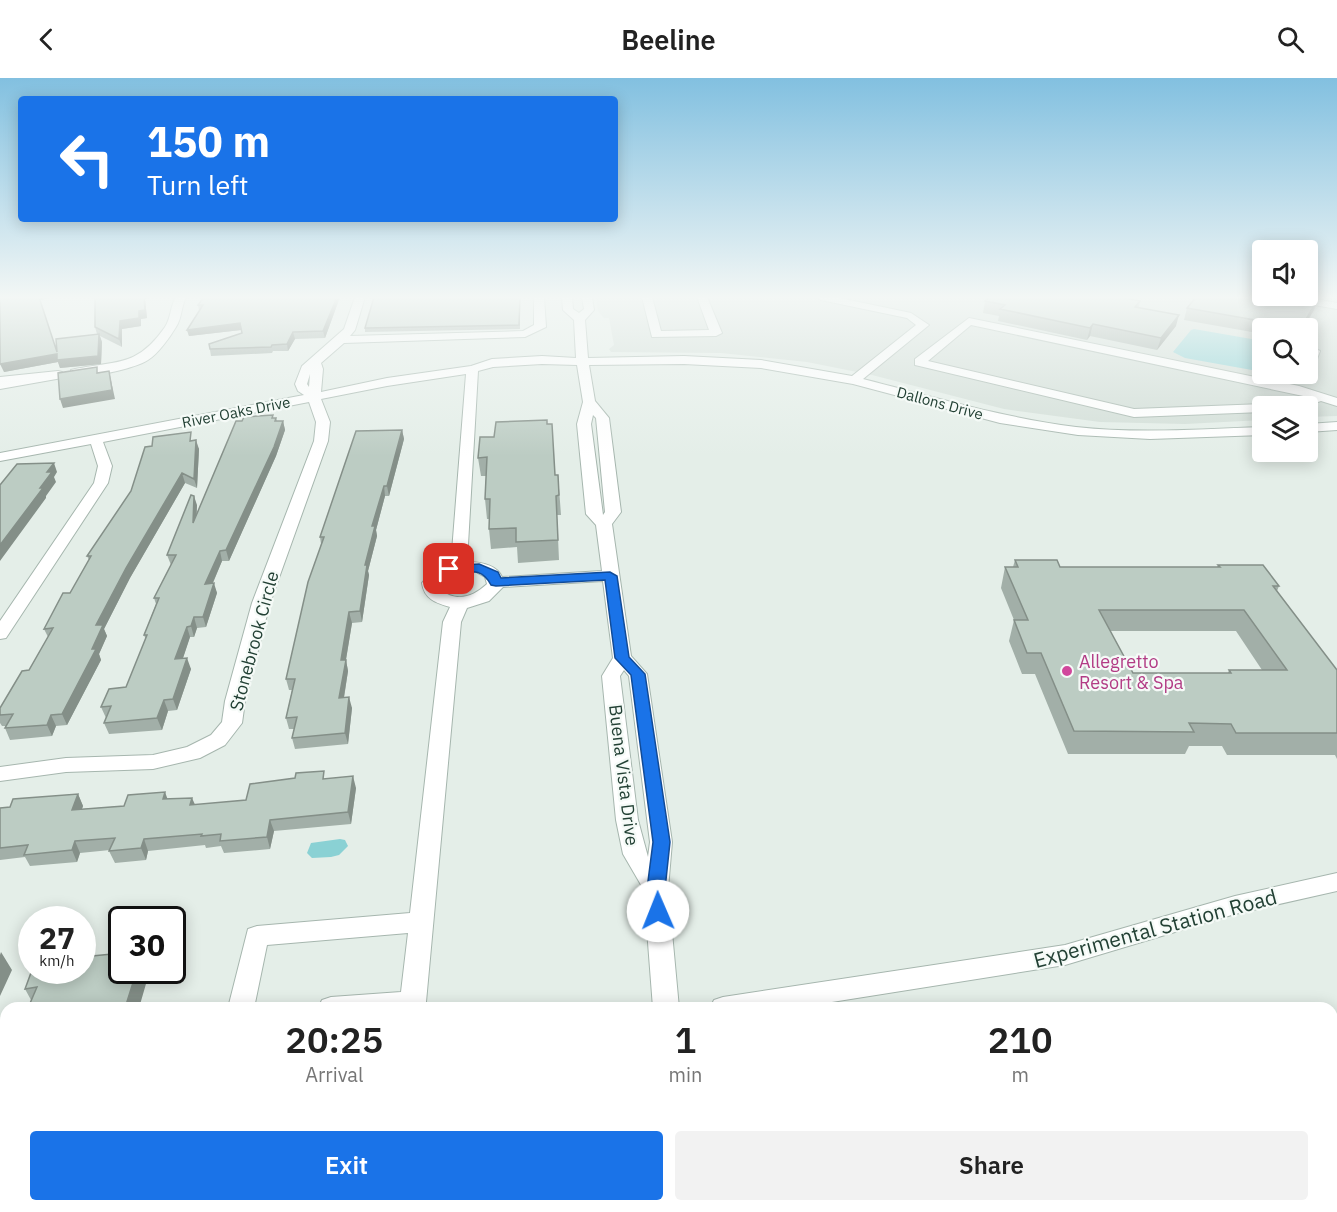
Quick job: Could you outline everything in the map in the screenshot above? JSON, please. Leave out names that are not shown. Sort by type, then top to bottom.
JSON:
[{"type":"street","points":[[0,381],[118,367],[145,357],[151,350]]},
{"type":"street","points":[[314,397],[317,369],[315,362],[329,350]]},
{"type":"street","name":"Buena Vista Drive","points":[[581,350],[589,402],[584,424],[594,514],[604,524],[622,658],[638,674],[661,842],[656,889],[665,1002]]},
{"type":"street","points":[[854,380],[893,350]]},
{"type":"street","points":[[926,350],[932,351]]},
{"type":"street","points":[[1107,350],[1299,390],[1337,402]]},
{"type":"street","points":[[932,351],[919,362],[1134,413],[1252,408]]},
{"type":"street","name":"Dallons Drive","points":[[582,362],[722,361],[770,366],[854,380],[961,410],[1036,426],[1150,435],[1252,430]]},
{"type":"street","name":"River Oaks Drive","points":[[0,457],[387,382],[472,369],[530,368],[582,362]]},
{"type":"street","points":[[459,567],[472,369]]},
{"type":"street","points":[[0,385],[58,375]]},
{"type":"street","points":[[1299,390],[1301,384]]},
{"type":"street","points":[[1318,398],[1323,396]]},
{"type":"street","name":"Stonebrook Circle","points":[[0,774],[66,765],[153,762],[193,753],[218,740],[232,723],[235,701],[261,603],[321,441],[323,422],[314,397]]},
{"type":"street","points":[[1318,427],[1337,426]]},
{"type":"street","points":[[0,634],[101,483],[105,466],[96,440]]},
{"type":"street","points":[[459,567],[488,570],[493,574],[496,582],[492,591],[485,596],[459,603],[443,601],[435,597],[430,591],[430,585],[439,573],[459,567]]},
{"type":"street","points":[[496,582],[610,576]]},
{"type":"street","points":[[413,1002],[452,622],[459,603]]},
{"type":"street","name":"Buena Vista Drive","points":[[622,658],[611,676],[627,820],[634,854],[656,889]]},
{"type":"street","name":"Experimental Station Road","points":[[762,1002],[1065,955],[1235,905],[1337,882]]},
{"type":"street","points":[[242,1002],[257,936],[422,922]]},
{"type":"shaded area","points":[[610,350],[1252,350],[1252,384],[1318,384],[1318,350],[1337,350],[1337,416],[1318,417],[1318,396],[1252,396],[1252,421],[1185,424],[1100,422],[1004,409],[872,375],[807,362],[721,353],[611,352]]},
{"type":"water","points":[[1175,350],[1252,350],[1252,370],[1185,358],[1173,352]]},
{"type":"water","points":[[345,840],[348,846],[339,855],[312,858],[307,853],[311,843]]},
{"type":"building","points":[[0,350],[56,350],[57,352],[57,350],[98,350],[98,356],[57,360],[57,354],[0,364]]},
{"type":"building","points":[[97,367],[97,373],[109,371],[112,390],[60,399],[58,373]]},
{"type":"building","points":[[273,415],[272,418],[276,418],[275,421],[283,421],[274,447],[226,550],[220,551],[205,584],[214,583],[203,617],[194,617],[191,626],[187,627],[175,659],[187,658],[173,699],[164,700],[157,718],[104,723],[111,706],[101,707],[109,689],[126,687],[147,635],[144,635],[159,598],[154,598],[176,555],[167,555],[191,495],[194,496],[193,523],[236,421],[242,421],[244,417]]},
{"type":"building","points":[[547,420],[547,424],[552,424],[555,475],[558,475],[559,495],[556,496],[558,540],[516,542],[516,528],[489,529],[490,499],[485,499],[487,457],[478,458],[480,437],[494,437],[496,422]]},
{"type":"building","points":[[402,430],[387,486],[384,486],[372,526],[375,526],[365,565],[367,565],[360,611],[349,612],[341,660],[346,660],[339,698],[349,697],[345,733],[292,738],[297,717],[286,718],[295,679],[286,679],[308,582],[324,537],[320,537],[356,431]]},
{"type":"building","points":[[191,432],[190,441],[196,440],[194,479],[182,473],[126,568],[96,625],[103,625],[92,649],[96,649],[62,714],[51,715],[47,725],[5,728],[13,714],[0,715],[0,708],[22,671],[29,670],[53,628],[44,629],[63,593],[70,593],[91,556],[87,556],[131,491],[145,447],[152,446],[153,437]]},
{"type":"building","points":[[54,463],[47,472],[52,472],[40,488],[43,488],[0,545],[0,485],[17,464]]},
{"type":"building","name":"Allegretto Resort & Spa","points":[[1015,560],[1057,560],[1060,567],[1263,565],[1279,586],[1273,586],[1337,670],[1337,733],[1236,733],[1231,724],[1189,723],[1194,732],[1074,731],[1041,653],[1027,653],[1014,620],[1028,620],[1005,567],[1018,567]],"holes":[[[1099,610],[1244,610],[1287,670],[1229,670],[1231,673],[1133,673]]]},
{"type":"building","points":[[324,771],[323,779],[353,776],[348,812],[270,820],[267,837],[220,841],[221,834],[201,836],[202,834],[144,839],[141,848],[109,851],[115,838],[75,841],[72,850],[24,855],[28,845],[0,848],[0,808],[10,807],[13,799],[78,794],[72,810],[124,806],[128,795],[165,792],[163,799],[192,798],[190,805],[246,800],[250,784],[295,778],[296,773]]},
{"type":"building","points":[[108,954],[108,984],[133,984],[127,1002],[31,1002],[37,987],[25,989],[27,984],[96,984],[96,956]]},
{"type":"place","name":"Allegretto Resort & Spa","points":[[1067,671]]},
{"type":"route","points":[[449,569],[479,567],[493,574],[496,582],[610,576],[622,658],[638,674],[661,842],[656,889],[658,911]]}]
